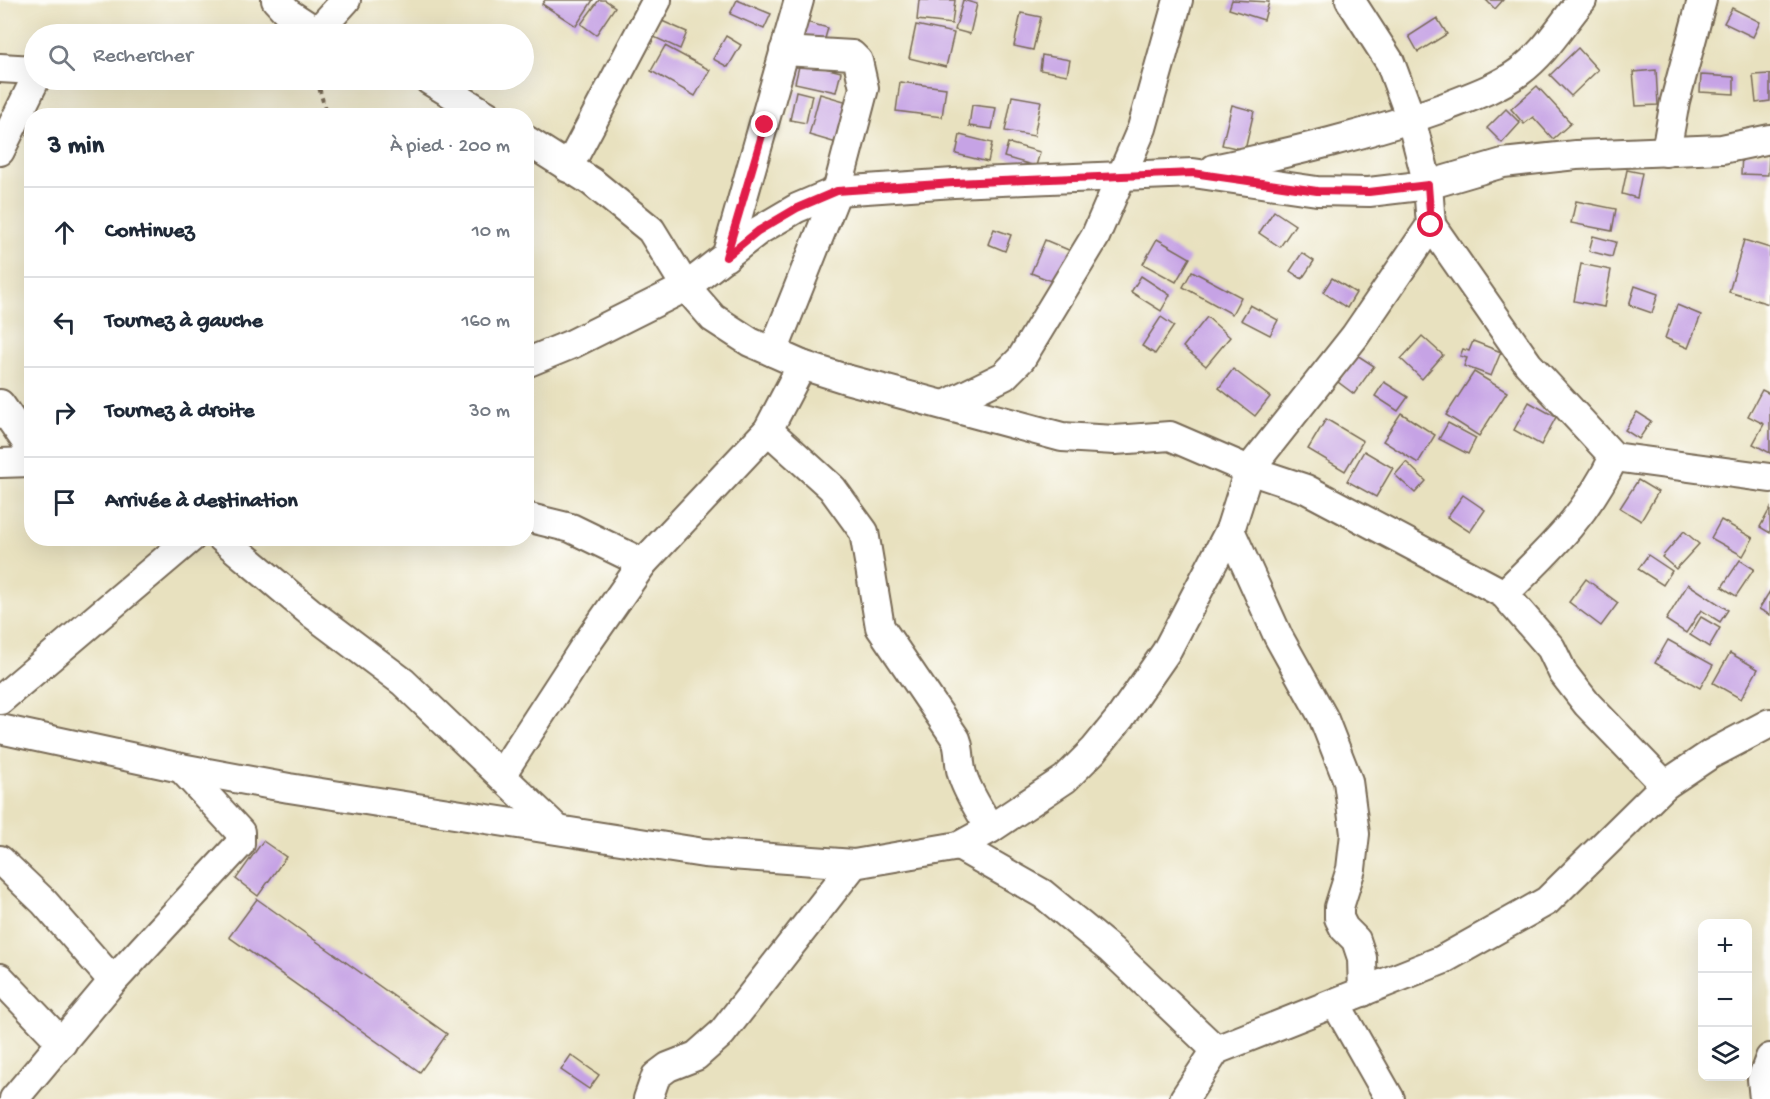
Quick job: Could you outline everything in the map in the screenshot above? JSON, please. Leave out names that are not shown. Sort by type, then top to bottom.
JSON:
[{"type":"street","points":[[276,0],[288,13],[304,24]]},
{"type":"street","points":[[326,24],[346,0]]},
{"type":"street","points":[[568,168],[657,0]]},
{"type":"street","points":[[726,257],[799,0]]},
{"type":"street","points":[[947,404],[1004,376],[1020,359],[1095,237],[1142,128],[1178,0]]},
{"type":"street","points":[[1350,0],[1390,62],[1411,119],[1428,185],[1431,225],[1527,364],[1614,457],[1708,467],[1770,478]]},
{"type":"street","points":[[534,360],[572,344],[686,287],[768,225],[797,208],[837,191],[1193,173],[1299,151],[1411,119],[1482,93],[1518,73],[1549,46],[1582,0]]},
{"type":"street","points":[[1666,152],[1675,101],[1702,0]]},
{"type":"street","points":[[773,352],[837,191],[864,88],[858,62],[852,55],[784,51]]},
{"type":"street","points":[[0,68],[24,69]]},
{"type":"street","points":[[0,151],[30,90]]},
{"type":"street","points":[[445,90],[475,108]]},
{"type":"street","points":[[1193,173],[1317,191],[1369,192],[1428,185],[1503,164],[1576,155],[1722,149],[1770,139]]},
{"type":"street","points":[[534,146],[592,182],[651,230],[686,287],[713,318],[750,342],[802,365],[1062,437],[1115,440],[1170,436],[1249,470],[1306,489],[1504,594],[1551,648],[1563,673],[1587,704],[1665,785]]},
{"type":"street","points":[[0,729],[181,768],[370,802],[556,828],[704,853],[854,864],[959,846],[990,829],[1065,779],[1094,750],[1166,652],[1230,530],[1249,470],[1355,336],[1431,225]]},
{"type":"street","points":[[501,775],[585,646],[643,563],[768,430],[802,365]]},
{"type":"street","points":[[0,404],[24,438]]},
{"type":"street","points":[[768,430],[832,488],[864,532],[880,627],[956,739],[961,751],[959,764],[964,780],[990,829]]},
{"type":"street","points":[[1504,594],[1574,523],[1598,490],[1614,457]]},
{"type":"street","points":[[0,463],[24,462]]},
{"type":"street","points":[[534,519],[571,528],[643,563]]},
{"type":"street","points":[[1230,530],[1278,636],[1323,717],[1348,782],[1355,834],[1351,869],[1339,907],[1339,918],[1344,928],[1356,940],[1359,949],[1363,992]]},
{"type":"street","points":[[0,700],[182,546]]},
{"type":"street","points":[[232,546],[310,612],[403,682],[556,828]]},
{"type":"street","points":[[1184,1099],[1216,1050],[1442,960],[1547,901],[1665,785],[1711,754],[1770,723]]},
{"type":"street","points":[[14,1099],[113,981],[240,844],[240,832],[181,768]]},
{"type":"street","points":[[959,846],[1043,894],[1111,950],[1216,1050]]},
{"type":"street","points":[[0,860],[44,902],[113,981]]},
{"type":"street","points":[[648,1099],[656,1076],[668,1067],[696,1056],[722,1033],[854,864]]},
{"type":"street","points":[[0,978],[62,1043]]},
{"type":"street","points":[[1336,1004],[1390,1099]]},
{"type":"street","points":[[1764,1099],[1762,1079],[1770,1058]]},
{"type":"path","points":[[320,90],[325,108]]},
{"type":"building","points":[[545,0],[593,0],[576,26],[542,4]]},
{"type":"building","points":[[599,0],[605,0],[615,7],[596,35],[581,24]]},
{"type":"building","points":[[737,0],[771,14],[764,29],[730,14]]},
{"type":"building","points":[[919,0],[955,0],[952,24],[917,20]]},
{"type":"building","points":[[963,0],[977,4],[970,34],[955,30]]},
{"type":"building","points":[[1232,0],[1269,2],[1264,20],[1229,9]]},
{"type":"building","points":[[1486,0],[1503,0],[1495,9]]},
{"type":"building","points":[[1732,8],[1760,22],[1753,37],[1724,23]]},
{"type":"building","points":[[1021,13],[1041,17],[1033,50],[1014,46]]},
{"type":"building","points":[[1437,18],[1447,34],[1418,52],[1409,36]]},
{"type":"building","points":[[662,21],[687,32],[680,49],[654,37]]},
{"type":"building","points":[[806,22],[828,28],[822,49],[800,43]]},
{"type":"building","points":[[916,25],[954,33],[946,67],[909,58]]},
{"type":"building","points":[[726,36],[741,45],[728,67],[713,59]]},
{"type":"building","points":[[665,46],[710,70],[695,96],[651,71]]},
{"type":"building","points":[[1578,48],[1598,70],[1571,96],[1550,75]]},
{"type":"building","points":[[1042,55],[1070,60],[1067,75],[1040,70]]},
{"type":"building","points":[[800,62],[841,72],[836,92],[795,83]]},
{"type":"building","points":[[1656,70],[1658,105],[1636,106],[1633,72]]},
{"type":"building","points":[[1770,74],[1770,101],[1756,103],[1753,75]]},
{"type":"building","points":[[1701,75],[1734,77],[1734,94],[1700,92]]},
{"type":"building","points":[[900,82],[946,88],[942,117],[896,111]]},
{"type":"building","points":[[1537,86],[1571,123],[1553,139],[1533,117],[1524,124],[1511,109]]},
{"type":"building","points":[[796,91],[812,95],[806,123],[790,120]]},
{"type":"building","points":[[820,94],[858,105],[847,146],[809,135]]},
{"type":"building","points":[[1012,96],[1041,101],[1034,136],[1005,131]]},
{"type":"building","points":[[972,105],[996,108],[992,129],[969,126]]},
{"type":"building","points":[[1232,105],[1254,111],[1245,150],[1222,145]]},
{"type":"building","points":[[1506,109],[1520,123],[1502,143],[1487,128]]},
{"type":"building","points":[[960,135],[992,143],[988,162],[956,154]]},
{"type":"building","points":[[1008,143],[1040,152],[1036,166],[1004,157]]},
{"type":"building","points":[[1742,153],[1769,154],[1768,175],[1741,174]]},
{"type":"building","points":[[1627,170],[1642,173],[1637,198],[1622,194]]},
{"type":"building","points":[[1576,201],[1616,209],[1612,231],[1571,223]]},
{"type":"building","points":[[1274,211],[1295,225],[1280,247],[1259,233]]},
{"type":"building","points":[[994,229],[1011,235],[1005,251],[988,244]]},
{"type":"building","points":[[1593,236],[1616,242],[1612,257],[1589,251]]},
{"type":"building","points":[[1157,239],[1190,258],[1176,282],[1143,264]]},
{"type":"building","points":[[1045,240],[1078,254],[1064,286],[1031,273]]},
{"type":"building","points":[[1744,240],[1770,248],[1769,304],[1729,292]]},
{"type":"building","points":[[1302,253],[1314,261],[1302,279],[1290,271]]},
{"type":"building","points":[[1581,264],[1611,270],[1604,307],[1574,301]]},
{"type":"building","points":[[1192,271],[1241,297],[1232,314],[1183,287]]},
{"type":"building","points":[[1141,276],[1170,295],[1161,311],[1131,292]]},
{"type":"building","points":[[1332,278],[1356,293],[1347,308],[1323,292]]},
{"type":"building","points":[[1635,286],[1658,294],[1652,313],[1629,305]]},
{"type":"building","points":[[1250,305],[1278,320],[1270,335],[1241,320]]},
{"type":"building","points":[[1677,305],[1701,315],[1688,348],[1665,338]]},
{"type":"building","points":[[1161,317],[1174,326],[1155,354],[1142,346]]},
{"type":"building","points":[[1207,317],[1230,337],[1206,366],[1183,347]]},
{"type":"building","points":[[1422,336],[1443,355],[1422,379],[1401,359]]},
{"type":"building","points":[[1473,341],[1501,352],[1491,376],[1464,366],[1467,358],[1460,356],[1463,349],[1469,351]]},
{"type":"building","points":[[1357,355],[1374,366],[1354,394],[1338,382]]},
{"type":"building","points":[[1233,369],[1270,397],[1255,416],[1219,388]]},
{"type":"building","points":[[1474,372],[1507,392],[1479,436],[1446,415]]},
{"type":"building","points":[[1384,382],[1408,397],[1398,411],[1375,396]]},
{"type":"building","points":[[1762,390],[1770,394],[1770,453],[1753,444],[1764,424],[1748,416]]},
{"type":"building","points":[[1529,402],[1556,417],[1541,445],[1514,430]]},
{"type":"building","points":[[1637,412],[1651,421],[1639,439],[1625,430]]},
{"type":"building","points":[[1401,413],[1435,435],[1418,463],[1383,441]]},
{"type":"building","points":[[1326,419],[1363,441],[1345,471],[1308,449]]},
{"type":"building","points":[[1448,423],[1476,438],[1468,454],[1439,439]]},
{"type":"building","points":[[1364,451],[1393,468],[1376,497],[1347,481]]},
{"type":"building","points":[[1406,462],[1426,481],[1415,493],[1395,475]]},
{"type":"building","points":[[1638,480],[1658,492],[1641,521],[1620,508]]},
{"type":"building","points":[[1463,495],[1485,510],[1470,532],[1447,517]]},
{"type":"building","points":[[1770,509],[1770,533],[1760,527]]},
{"type":"building","points":[[1721,520],[1753,538],[1743,556],[1711,538]]},
{"type":"building","points":[[1684,531],[1699,544],[1676,569],[1662,557]]},
{"type":"building","points":[[1648,555],[1672,571],[1663,585],[1638,569]]},
{"type":"building","points":[[1740,560],[1754,569],[1736,596],[1722,587]]},
{"type":"building","points":[[1586,579],[1618,603],[1601,626],[1569,602]]},
{"type":"building","points":[[1688,584],[1728,610],[1720,622],[1701,610],[1686,633],[1666,620]]},
{"type":"building","points":[[1770,591],[1770,615],[1759,609]]},
{"type":"building","points":[[1701,617],[1720,628],[1709,647],[1690,635]]},
{"type":"building","points":[[1668,640],[1713,665],[1700,688],[1655,663]]},
{"type":"building","points":[[1730,653],[1758,669],[1741,699],[1713,683]]},
{"type":"building","points":[[263,841],[286,857],[258,896],[236,879]]},
{"type":"building","points":[[257,899],[447,1034],[420,1072],[229,937]]},
{"type":"building","points":[[571,1055],[599,1075],[589,1089],[561,1070]]},
{"type":"route","points":[[765,125],[726,257],[758,231],[797,208],[837,191],[954,183],[1193,173],[1317,191],[1369,192],[1428,185],[1431,225]]}]
